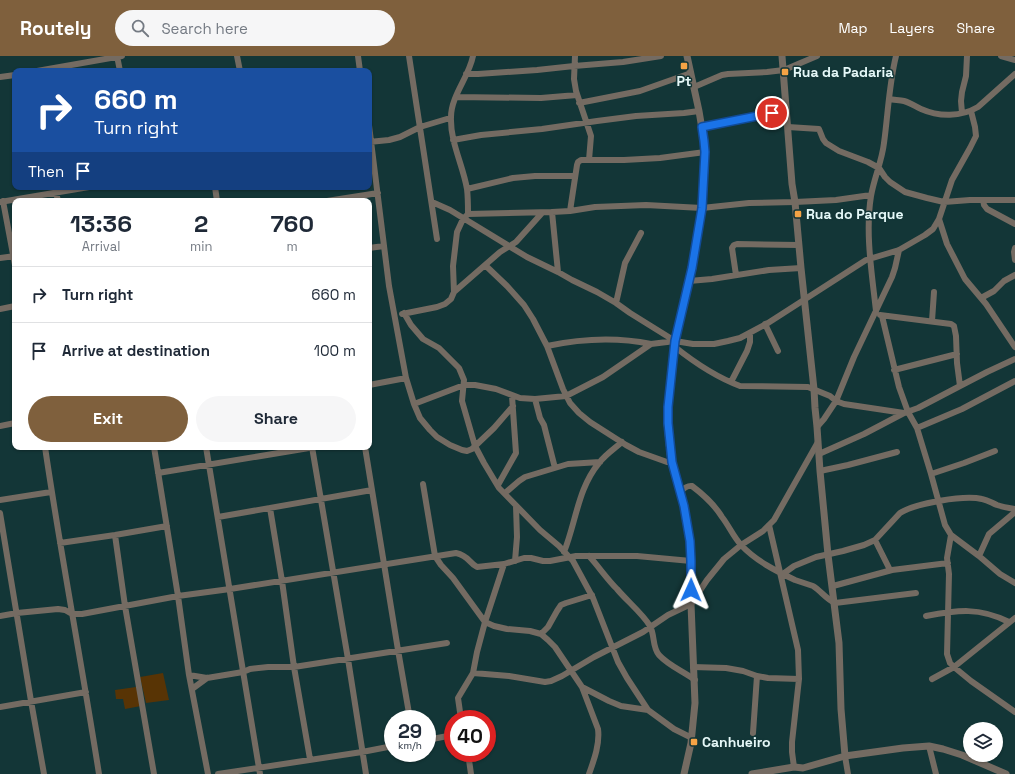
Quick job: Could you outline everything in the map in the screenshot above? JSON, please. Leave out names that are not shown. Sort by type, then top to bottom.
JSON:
[{"type":"street","points":[[53,68],[119,56],[120,68]]},
{"type":"street","points":[[238,56],[240,68]]},
{"type":"street","points":[[358,56],[360,68]]},
{"type":"street","points":[[409,56],[437,239]]},
{"type":"street","points":[[468,214],[467,189],[453,140],[450,118],[456,97],[473,56]]},
{"type":"street","points":[[575,56],[574,79],[577,95],[591,136],[589,160]]},
{"type":"street","points":[[466,74],[537,70],[622,62],[661,56]]},
{"type":"street","points":[[684,774],[692,738],[695,704],[691,604],[691,561],[687,521],[672,462],[668,407],[675,344],[689,280],[702,208],[705,152],[699,111],[687,56]]},
{"type":"street","points":[[782,56],[792,184],[814,389],[814,408],[818,427],[820,471],[828,555],[839,643],[841,709],[848,774]]},
{"type":"street","points":[[694,87],[722,75],[784,70],[817,56]]},
{"type":"street","points":[[875,312],[869,219],[871,195],[884,145],[892,76],[896,56]]},
{"type":"street","points":[[962,113],[961,101],[966,76],[967,56]]},
{"type":"street","points":[[1001,56],[1015,60]]},
{"type":"street","points":[[580,103],[640,91],[691,73]]},
{"type":"street","points":[[889,99],[904,101],[921,109],[937,114],[946,115],[962,113],[972,111],[978,107],[1015,74]]},
{"type":"street","points":[[0,78],[12,76]]},
{"type":"street","points":[[456,97],[541,98],[577,95]]},
{"type":"street","points":[[702,127],[786,110]]},
{"type":"street","points":[[453,140],[481,135],[535,130],[636,116],[684,114],[699,111]]},
{"type":"street","points":[[547,346],[561,343],[603,340],[639,341],[651,344],[714,344],[728,342],[750,333],[871,258],[899,250],[933,229],[939,219],[952,180],[976,136],[972,111]]},
{"type":"street","points":[[372,142],[400,137],[420,128],[450,118]]},
{"type":"street","points":[[788,127],[819,129],[823,140],[826,143],[839,151],[868,162],[879,168],[890,182],[905,192],[944,202],[1015,200]]},
{"type":"street","points":[[570,211],[578,162],[581,160],[632,160],[705,152]]},
{"type":"street","points":[[372,155],[394,316],[406,378],[420,418],[437,437],[450,445],[467,451],[472,449],[494,428],[512,406]]},
{"type":"street","points":[[467,189],[513,178],[535,176],[575,176]]},
{"type":"street","points":[[20,198],[62,190]]},
{"type":"street","points":[[56,192],[57,198]]},
{"type":"street","points":[[346,198],[378,193]]},
{"type":"street","points":[[394,316],[437,307],[445,304],[451,299],[454,292],[453,266],[457,232],[463,219],[468,214],[542,213],[595,207],[634,205],[702,208],[749,203],[836,200],[871,195]]},
{"type":"street","points":[[12,199],[2,201],[12,247]]},
{"type":"street","points":[[984,200],[986,209],[1015,224]]},
{"type":"street","points":[[432,202],[450,210],[527,257],[616,303],[675,344],[691,360],[708,371],[740,386],[808,387],[830,396],[836,401],[857,406],[906,412]]},
{"type":"street","points":[[552,212],[558,272]]},
{"type":"street","points":[[454,292],[500,252],[516,242],[542,213]]},
{"type":"street","points":[[939,219],[947,244],[965,279],[981,298],[1015,346]]},
{"type":"street","points":[[616,303],[625,263],[640,234]]},
{"type":"street","points":[[736,275],[732,248],[734,245],[799,245]]},
{"type":"street","points":[[372,248],[384,246]]},
{"type":"street","points":[[1015,248],[1015,260]]},
{"type":"street","points":[[818,427],[836,401],[854,357],[892,277],[899,250]]},
{"type":"street","points":[[0,258],[12,256]]},
{"type":"street","points":[[485,265],[524,305],[533,319],[547,346],[566,396],[579,413],[590,422],[640,452],[667,462],[672,462]]},
{"type":"street","points":[[689,280],[712,279],[769,270],[801,268]]},
{"type":"street","points":[[981,298],[994,291],[1004,281],[1015,275]]},
{"type":"street","points":[[932,322],[934,292]]},
{"type":"street","points":[[0,309],[12,307]]},
{"type":"street","points":[[875,312],[882,316],[951,324],[954,326],[960,386]]},
{"type":"street","points":[[404,313],[411,325],[423,339],[440,348],[459,368],[464,380],[462,401],[475,446],[484,463],[498,485],[516,506],[573,561],[592,595],[612,648],[627,678],[648,710],[674,729],[692,738]]},
{"type":"street","points":[[882,316],[894,370],[906,412],[916,428],[945,525],[951,535],[1000,574],[1015,583]]},
{"type":"street","points":[[765,324],[778,351]]},
{"type":"street","points":[[731,382],[747,351],[750,342],[750,333]]},
{"type":"street","points":[[414,404],[464,385],[475,385],[496,389],[520,398],[535,399],[566,396],[603,377],[651,344]]},
{"type":"street","points":[[894,370],[956,354]]},
{"type":"street","points":[[819,454],[864,434],[1015,359]]},
{"type":"street","points":[[372,384],[406,378]]},
{"type":"street","points":[[916,428],[962,409],[1015,381]]},
{"type":"street","points":[[498,485],[516,453],[512,396]]},
{"type":"street","points":[[535,399],[540,418],[544,425],[555,468]]},
{"type":"street","points":[[0,426],[12,424]]},
{"type":"street","points":[[567,554],[581,493],[600,462],[622,442]]},
{"type":"street","points":[[473,673],[509,676],[545,682],[551,681],[626,641],[668,615],[691,604],[707,580],[724,559],[741,545],[763,531],[774,520],[818,442]]},
{"type":"street","points":[[45,450],[51,492],[99,774]]},
{"type":"street","points":[[154,450],[189,675],[208,774]]},
{"type":"street","points":[[206,450],[260,771]]},
{"type":"street","points":[[158,473],[296,450]]},
{"type":"street","points":[[313,450],[332,573],[348,659],[366,774]]},
{"type":"street","points":[[365,450],[408,710]]},
{"type":"street","points":[[931,474],[995,451]]},
{"type":"street","points":[[820,471],[897,452]]},
{"type":"street","points":[[505,493],[525,477],[568,464],[600,462]]},
{"type":"street","points":[[423,484],[435,556],[485,622],[507,629],[530,631],[541,634],[555,647],[582,687],[598,729],[599,736],[589,774]]},
{"type":"street","points":[[680,492],[689,486],[692,486],[698,490],[713,504],[741,545],[752,556],[782,573],[819,590],[835,603],[916,593]]},
{"type":"street","points":[[218,517],[372,490]]},
{"type":"street","points":[[0,500],[51,492]]},
{"type":"street","points":[[782,573],[794,566],[816,557],[864,545],[875,540],[900,513],[905,510],[939,501],[963,498],[982,498],[1015,510]]},
{"type":"street","points":[[516,506],[516,561]]},
{"type":"street","points":[[270,508],[310,759]]},
{"type":"street","points":[[979,556],[989,534],[1015,510]]},
{"type":"street","points":[[0,513],[44,774]]},
{"type":"street","points":[[769,525],[782,573],[798,650],[799,679],[792,742],[794,767]]},
{"type":"street","points":[[60,543],[167,526]]},
{"type":"street","points":[[115,535],[125,606],[154,774]]},
{"type":"street","points":[[951,535],[948,550],[949,574],[947,654],[954,668],[1015,712]]},
{"type":"street","points":[[875,540],[890,570]]},
{"type":"street","points":[[0,616],[58,609],[65,610],[72,614],[82,614],[178,596],[456,553],[466,557],[477,567],[504,564],[530,558],[550,561],[567,554],[589,556],[637,556],[691,561]]},
{"type":"street","points":[[589,556],[650,627],[658,654],[672,666],[685,672],[695,680]]},
{"type":"street","points":[[833,586],[890,570],[948,563]]},
{"type":"street","points":[[460,710],[458,698],[473,673],[485,622],[504,564]]},
{"type":"street","points":[[541,634],[548,627],[561,605],[592,595]]},
{"type":"street","points":[[926,616],[961,611],[980,612],[1009,622]]},
{"type":"street","points":[[932,680],[954,668],[1015,618]]},
{"type":"street","points":[[189,675],[207,678],[268,666],[294,666],[447,643]]},
{"type":"street","points":[[693,666],[726,668],[768,678],[799,679]]},
{"type":"street","points":[[753,733],[757,676]]},
{"type":"street","points":[[192,689],[207,678]]},
{"type":"street","points":[[582,687],[621,706],[648,710]]},
{"type":"street","points":[[0,707],[86,692]]},
{"type":"street","points":[[929,746],[936,774]]},
{"type":"street","points":[[752,774],[794,767],[804,771],[845,756],[929,746],[962,755],[1006,774]]},
{"type":"street","points":[[218,774],[260,771],[310,759],[384,748]]},
{"type":"street","points":[[469,762],[471,774]]},
{"type":"shaded area","points":[[163,673],[169,700],[146,703],[140,677]]},
{"type":"shaded area","points":[[136,687],[141,706],[125,709],[123,699],[116,699],[115,690]]},
{"type":"place","name":"Pt","points":[[684,66]]},
{"type":"place","name":"Rua da Padaria","points":[[785,72]]},
{"type":"place","name":"Rua do Parque","points":[[798,214]]},
{"type":"place","name":"Canhueiro","points":[[694,742]]},
{"type":"route","points":[[691,590],[690,541],[684,506],[672,462],[669,444],[668,407],[675,341],[692,268],[702,208],[705,152],[702,127],[772,113]]}]
